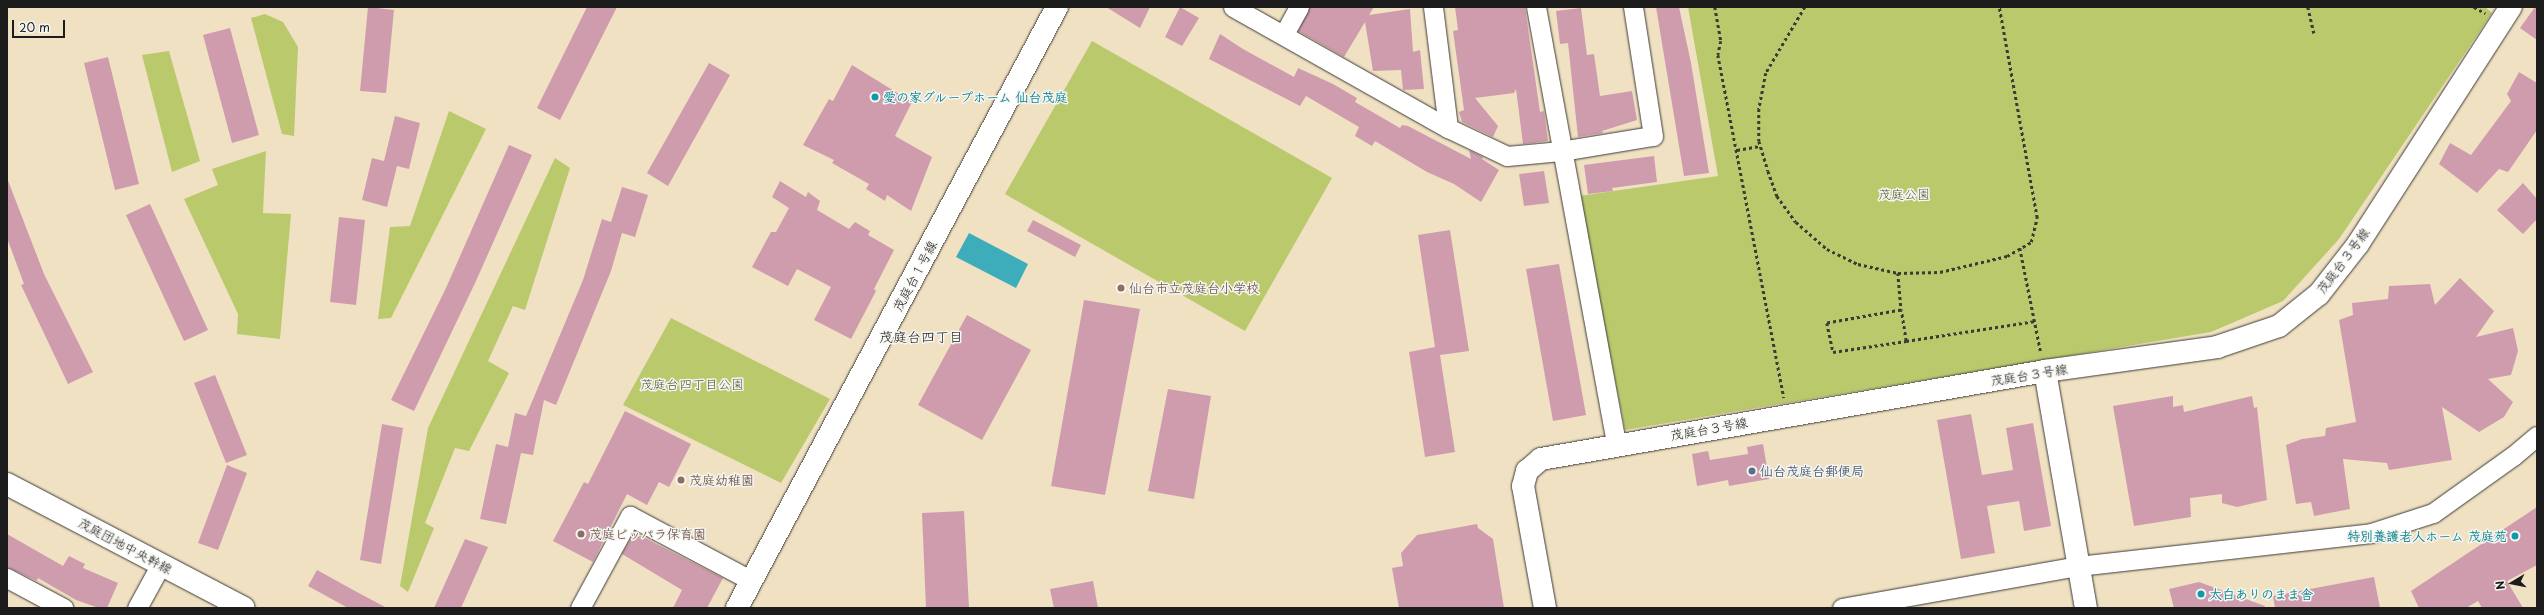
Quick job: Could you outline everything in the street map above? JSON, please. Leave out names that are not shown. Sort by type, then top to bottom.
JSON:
[{"type":"street","name":"茂庭台１号線","points":[[737,608],[1057,7]]},
{"type":"street","points":[[1233,7],[1284,34],[1448,128],[1507,156],[1561,151],[1653,136],[1633,7]]},
{"type":"street","points":[[1284,34],[1299,7]]},
{"type":"street","points":[[1433,7],[1448,128]]},
{"type":"street","points":[[1536,7],[1561,151],[1616,445]]},
{"type":"street","name":"茂庭台３号線","points":[[1545,608],[1524,486],[1528,471],[1541,459],[2045,371],[2217,347],[2280,326],[2319,294],[2358,244],[2511,7]]},
{"type":"street","points":[[2045,371],[2086,608]]},
{"type":"street","points":[[1842,608],[2078,566],[2371,533],[2433,513],[2514,456],[2537,436]]},
{"type":"street","name":"茂庭団地中央幹線","points":[[7,484],[244,608]]},
{"type":"street","points":[[580,608],[630,516],[752,581]]},
{"type":"street","points":[[137,608],[160,564]]},
{"type":"street","points":[[7,578],[63,608]]},
{"type":"path","points":[[1715,7],[1721,41],[1718,55],[1787,416]]},
{"type":"path","points":[[1805,7],[1766,73],[1759,109],[1760,146],[1777,196],[1796,222],[1827,249],[1858,264],[1898,273],[1940,272],[2007,256],[2031,242],[2037,218],[1999,7]]},
{"type":"path","points":[[2308,7],[2314,33]]},
{"type":"path","points":[[1737,150],[1760,146]]},
{"type":"path","points":[[2020,248],[2045,371]]},
{"type":"path","points":[[1898,273],[1901,310],[1906,341]]},
{"type":"path","points":[[1901,310],[1827,323],[1833,352],[2034,321]]},
{"type":"green space","name":"茂庭公園","points":[[1688,7],[2485,7],[2492,13],[2339,239],[2283,301],[2211,332],[1625,430],[1579,196],[1718,176]]},
{"type":"green space","points":[[265,14],[283,22],[298,47],[294,136],[282,134],[251,18]]},
{"type":"green space","points":[[1092,41],[1332,178],[1245,331],[1005,194]]},
{"type":"green space","points":[[169,51],[200,161],[172,172],[142,55]]},
{"type":"green space","points":[[449,111],[486,129],[391,318],[378,319],[390,227],[410,226]]},
{"type":"green space","points":[[266,151],[263,213],[291,214],[280,339],[237,334],[238,314],[184,199],[218,185],[212,169]]},
{"type":"green space","points":[[555,158],[570,168],[525,310],[513,306],[488,361],[509,373],[469,451],[455,448],[425,523],[434,528],[408,592],[400,586],[428,428]]},
{"type":"green space","name":"茂庭台四丁目公園","points":[[671,318],[830,399],[781,483],[623,405]]},
{"type":"water","points":[[969,233],[1028,264],[1016,288],[956,257]]},
{"type":"building","points":[[368,7],[394,10],[386,93],[360,91]]},
{"type":"building","points":[[587,7],[617,7],[560,120],[537,108]]},
{"type":"building","points":[[1106,7],[1150,7],[1140,28]]},
{"type":"building","points":[[1180,7],[1199,18],[1182,46],[1165,37]]},
{"type":"building","points":[[1310,7],[1374,7],[1369,15],[1410,9],[1413,52],[1420,50],[1424,89],[1403,90],[1401,70],[1373,71],[1365,22],[1344,57],[1298,31]]},
{"type":"building","points":[[1455,7],[1525,7],[1540,112],[1544,111],[1548,141],[1523,144],[1516,89],[1514,93],[1475,98],[1498,126],[1493,137],[1462,122],[1459,112],[1464,110],[1453,31],[1458,30]]},
{"type":"building","points":[[1656,7],[1679,7],[1691,63],[1709,173],[1684,176]]},
{"type":"building","points":[[2535,7],[2537,7],[2537,40],[2520,28]]},
{"type":"building","points":[[1581,8],[1587,55],[1594,54],[1600,96],[1632,91],[1637,120],[1602,131],[1603,133],[1578,137],[1568,43],[1560,44],[1556,11]]},
{"type":"building","points":[[230,28],[259,135],[232,143],[203,35]]},
{"type":"building","points":[[1220,34],[1243,49],[1294,77],[1298,68],[1333,84],[1357,98],[1355,102],[1400,128],[1402,125],[1408,126],[1471,159],[1469,150],[1483,157],[1482,159],[1499,170],[1481,202],[1454,184],[1427,172],[1375,141],[1372,146],[1355,136],[1359,127],[1306,96],[1300,106],[1209,59]]},
{"type":"building","points":[[108,57],[139,184],[115,190],[84,63]]},
{"type":"building","points":[[709,63],[730,75],[668,186],[647,173]]},
{"type":"building","points":[[852,65],[912,102],[895,136],[932,157],[911,211],[887,195],[885,201],[866,189],[869,184],[832,163],[834,160],[803,145],[829,99],[833,101]]},
{"type":"building","points":[[2519,72],[2537,83],[2537,130],[2508,172],[2499,169],[2477,193],[2439,164],[2450,143],[2471,155],[2511,101],[2507,94]]},
{"type":"building","points":[[395,116],[420,123],[409,169],[397,166],[387,207],[362,200],[372,158],[384,161]]},
{"type":"building","points":[[509,145],[532,155],[476,281],[414,411],[391,400],[446,288]]},
{"type":"building","points":[[1654,156],[1657,182],[1612,188],[1613,191],[1588,194],[1584,165]]},
{"type":"building","points":[[1544,171],[1549,203],[1524,206],[1519,174]]},
{"type":"building","points":[[7,178],[44,274],[93,372],[68,384],[21,285],[24,284],[7,238]]},
{"type":"building","points":[[780,181],[806,197],[808,192],[820,201],[817,210],[849,229],[855,222],[870,231],[868,235],[894,250],[874,289],[876,291],[851,339],[814,320],[831,287],[797,269],[788,286],[752,267],[771,232],[776,232],[789,208],[772,197]]},
{"type":"building","points":[[2523,183],[2537,199],[2537,219],[2523,234],[2497,210]]},
{"type":"building","points":[[622,187],[648,195],[635,237],[622,233],[611,271],[556,405],[544,400],[533,455],[521,453],[506,524],[480,519],[496,444],[508,447],[515,413],[526,416],[583,280],[602,219],[611,222]]},
{"type":"building","points":[[150,204],[208,330],[184,341],[126,215]]},
{"type":"building","points":[[339,217],[365,220],[356,305],[330,302]]},
{"type":"building","points":[[1033,220],[1081,245],[1075,257],[1027,231]]},
{"type":"building","points":[[1450,230],[1469,351],[1440,355],[1455,452],[1425,457],[1409,352],[1435,347],[1418,235]]},
{"type":"building","points":[[1559,264],[1586,415],[1553,421],[1526,269]]},
{"type":"building","points":[[2460,278],[2494,311],[2476,337],[2513,328],[2518,351],[2511,375],[2488,379],[2513,402],[2504,417],[2479,432],[2442,407],[2452,460],[2389,470],[2387,463],[2343,459],[2350,509],[2314,516],[2311,502],[2296,504],[2286,445],[2302,439],[2325,436],[2326,428],[2356,422],[2339,320],[2353,315],[2352,303],[2388,299],[2389,286],[2430,284],[2435,305]]},
{"type":"building","points":[[1084,300],[1140,309],[1105,495],[1051,486]]},
{"type":"building","points":[[967,315],[1031,350],[982,440],[918,405]]},
{"type":"building","points":[[215,375],[247,455],[226,463],[194,383]]},
{"type":"building","points":[[1168,389],[1211,396],[1194,499],[1148,491]]},
{"type":"building","points":[[2173,396],[2173,407],[2183,405],[2184,412],[2252,396],[2254,408],[2257,407],[2267,500],[2237,507],[2222,503],[2222,494],[2190,498],[2191,517],[2134,526],[2113,406]]},
{"type":"building","points":[[625,411],[691,444],[669,487],[659,482],[647,505],[627,494],[593,562],[553,541],[584,482],[588,484]]},
{"type":"building","points":[[1971,414],[1982,475],[2013,470],[2006,428],[2033,423],[2051,526],[2024,531],[2019,501],[1987,506],[1995,553],[1961,559],[1937,420]]},
{"type":"building","points":[[382,424],[403,428],[381,564],[360,560]]},
{"type":"building","points":[[1763,444],[1769,479],[1729,486],[1728,480],[1697,486],[1692,454],[1708,451],[1710,460],[1748,454],[1747,447]]},
{"type":"building","points":[[227,465],[247,473],[218,550],[198,543]]},
{"type":"building","name":"特別養護老人ホーム 茂庭苑","points":[[2537,507],[2537,565],[2507,581],[2523,608],[2482,608],[2478,601],[2466,608],[2419,608],[2411,591]]},
{"type":"building","points":[[964,511],[969,608],[926,608],[922,513]]},
{"type":"building","points":[[1477,524],[1478,528],[1493,539],[1504,608],[1399,608],[1392,568],[1403,566],[1401,553],[1417,535]]},
{"type":"building","points":[[7,534],[63,566],[69,556],[85,564],[83,568],[118,583],[107,608],[99,608],[76,600],[38,578],[37,581],[7,567]]},
{"type":"building","points":[[641,536],[723,578],[707,608],[673,608],[682,590],[622,554],[631,538]]},
{"type":"building","points":[[465,539],[488,547],[461,608],[434,608]]},
{"type":"building","points":[[317,570],[387,608],[348,608],[308,586]]},
{"type":"building","points":[[2374,577],[2380,608],[2275,608],[2273,596]]},
{"type":"building","points":[[1093,581],[1098,608],[1054,608],[1050,589]]},
{"type":"building","name":"太白ありのまま舎","points":[[2199,582],[2265,606],[2264,608],[2174,608],[2169,589]]},
{"type":"place","name":"愛の家グループホーム 仙台茂庭","points":[[875,97]]},
{"type":"place","name":"仙台市立茂庭台小学校","points":[[1121,288]]},
{"type":"place","name":"仙台茂庭台郵便局","points":[[1752,471]]},
{"type":"place","name":"茂庭幼稚園","points":[[681,480]]},
{"type":"place","name":"茂庭ピッパラ保育園","points":[[581,534]]},
{"type":"place","name":"特別養護老人ホーム 茂庭苑","points":[[2515,536]]},
{"type":"place","name":"太白ありのまま舎","points":[[2201,594]]},
{"type":"district","name":"茂庭台四丁目","points":[[921,337]]}]
